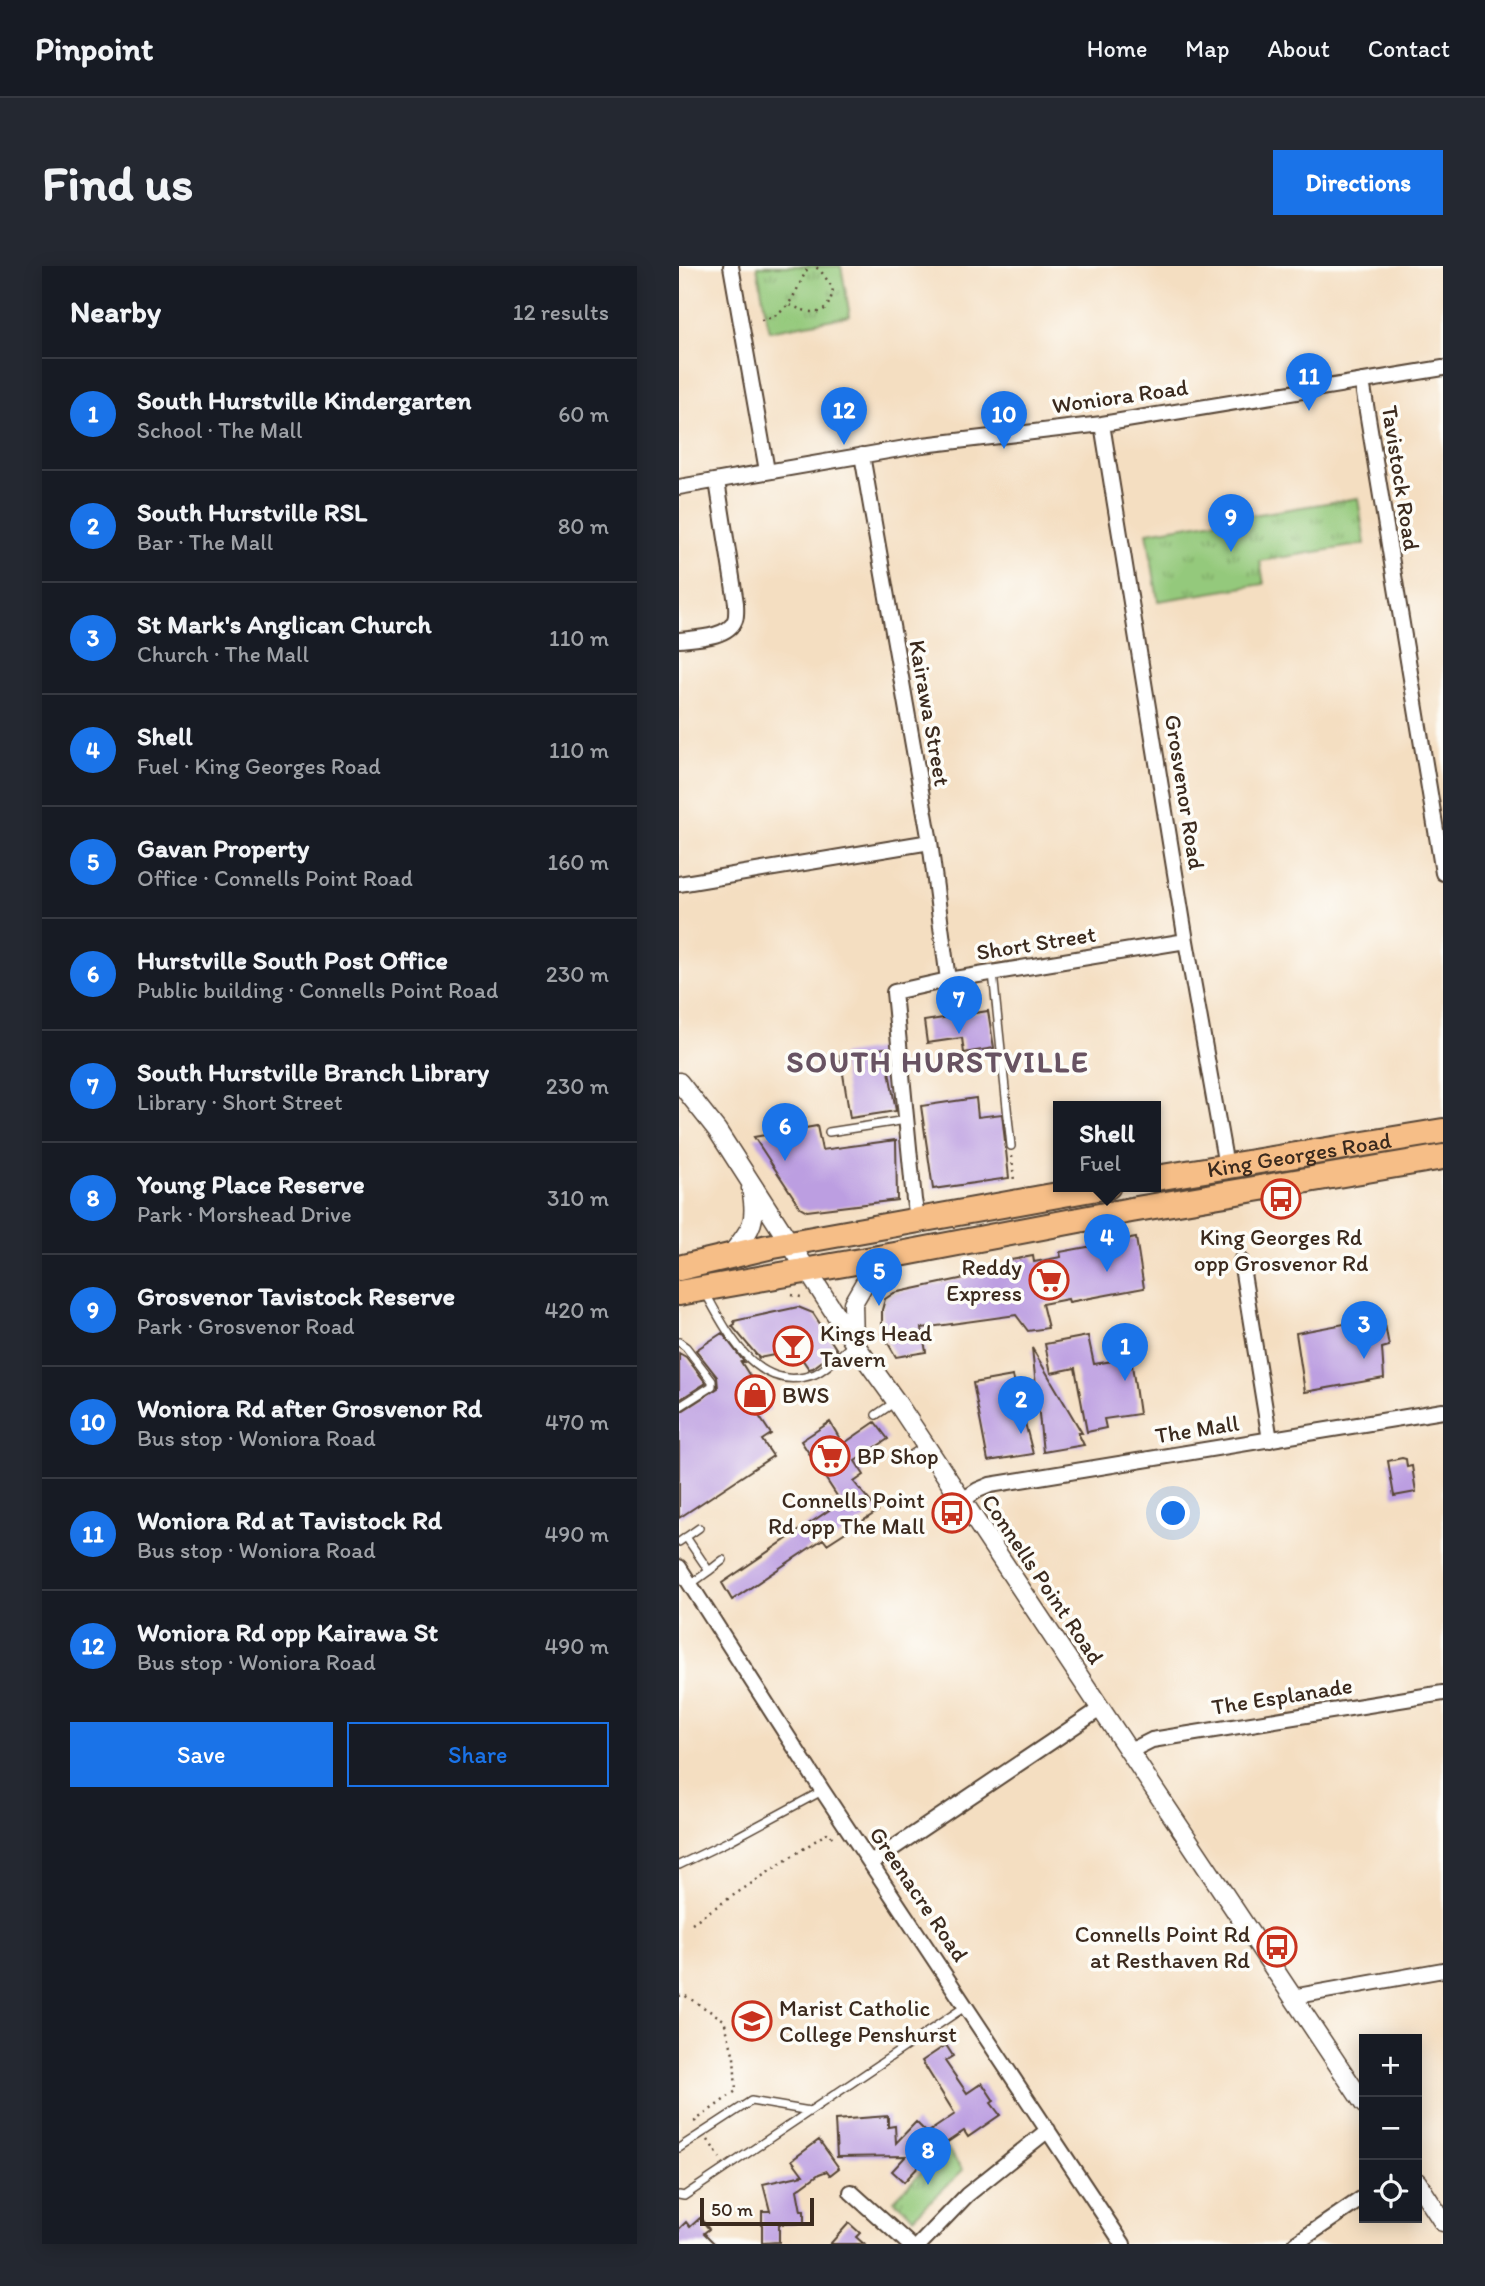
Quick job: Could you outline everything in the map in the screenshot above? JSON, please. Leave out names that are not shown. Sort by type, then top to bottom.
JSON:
[{"type":"highway","name":"King Georges Road","points":[[1161,1177],[1443,1131]]},
{"type":"highway","name":"King Georges Road","points":[[679,1293],[1131,1210],[1443,1157]]},
{"type":"highway","points":[[679,1268],[790,1244],[1075,1192]]},
{"type":"street","points":[[731,266],[767,471]]},
{"type":"street","name":"Woniora Road","points":[[679,487],[862,455],[960,440],[1102,424],[1443,368]]},
{"type":"street","name":"Tavistock Road","points":[[1362,381],[1443,873]]},
{"type":"street","name":"Grosvenor Road","points":[[1102,424],[1186,941],[1226,1166]]},
{"type":"street","name":"Kairawa Street","points":[[862,455],[930,842],[948,980]]},
{"type":"street","points":[[679,640],[717,634],[726,630],[735,619],[736,603],[716,481]]},
{"type":"street","points":[[679,884],[930,842]]},
{"type":"street","name":"Short Street","points":[[906,1120],[894,992],[948,980],[1186,941]]},
{"type":"street","name":"Connells Point Road","points":[[679,1082],[717,1130],[854,1343],[896,1401],[1359,2097]]},
{"type":"street","points":[[906,1120],[913,1200],[918,1221]]},
{"type":"street","points":[[729,1257],[751,1228],[754,1206],[749,1181]]},
{"type":"street","points":[[854,1343],[853,1303],[864,1283],[895,1255]]},
{"type":"street","points":[[1241,1261],[1270,1440]]},
{"type":"street","name":"The Mall","points":[[961,1501],[990,1485],[1443,1411]]},
{"type":"street","name":"Greenacre Road","points":[[679,1567],[822,1790],[1123,2244]]},
{"type":"street","name":"The Esplanade","points":[[1130,1751],[1151,1740],[1443,1693]]},
{"type":"street","points":[[871,1863],[1100,1709]]},
{"type":"street","points":[[1292,1997],[1443,1970]]},
{"type":"street","points":[[920,2244],[967,2194],[1048,2130]]},
{"type":"street","points":[[1422,2190],[1443,2222]]},
{"type":"street","points":[[851,2192],[909,2244]]},
{"type":"street","points":[[1295,2244],[1359,2200]]},
{"type":"lane","points":[[993,973],[1010,1146]]},
{"type":"lane","points":[[829,1132],[906,1120]]},
{"type":"lane","points":[[703,1288],[739,1350],[765,1371],[785,1379],[815,1373],[854,1343]]},
{"type":"lane","points":[[679,1342],[687,1347],[712,1381],[712,1386],[679,1407]]},
{"type":"lane","points":[[876,1415],[896,1401]]},
{"type":"lane","points":[[905,1459],[925,1446]]},
{"type":"lane","points":[[699,1528],[682,1539],[709,1571]]},
{"type":"lane","points":[[691,1584],[723,1560]]},
{"type":"lane","points":[[679,1865],[822,1790]]},
{"type":"lane","points":[[679,2196],[684,2196],[966,2006]]},
{"type":"lane","points":[[679,2148],[751,2101],[811,2111]]},
{"type":"path","points":[[761,320],[782,312],[790,305],[809,266]]},
{"type":"path","points":[[790,305],[814,314],[821,312],[828,305],[833,288],[814,266]]},
{"type":"path","points":[[1010,1146],[1014,1182]]},
{"type":"path","points":[[792,1295],[801,1297]]},
{"type":"path","points":[[692,1923],[827,1833],[830,1837],[847,1827]]},
{"type":"path","points":[[679,1996],[684,1995],[724,2020],[734,2057],[736,2091],[695,2121],[727,2167]]},
{"type":"green space","points":[[757,266],[841,266],[850,316],[769,331]]},
{"type":"green space","points":[[1358,498],[1365,544],[1260,561],[1264,584],[1158,601],[1147,532]]},
{"type":"green space","points":[[946,2147],[963,2170],[914,2217],[894,2200]]},
{"type":"building","points":[[988,1011],[994,1048],[964,1053],[962,1038],[927,1043],[924,1021]]},
{"type":"building","points":[[885,1048],[896,1111],[850,1118],[840,1055]]},
{"type":"building","points":[[976,1098],[978,1117],[1002,1114],[1009,1178],[933,1189],[921,1106]]},
{"type":"building","points":[[817,1126],[822,1150],[896,1140],[897,1200],[807,1211],[800,1207],[754,1137]]},
{"type":"building","points":[[1136,1238],[1144,1288],[1069,1302],[1068,1299],[1042,1304],[1048,1328],[1028,1331],[1016,1315],[922,1328],[926,1352],[896,1357],[882,1333],[885,1299],[894,1293],[1007,1269],[1005,1261],[1033,1256],[1034,1262],[1061,1257],[1060,1252]]},
{"type":"building","name":"Kings Head Tavern","points":[[798,1307],[813,1313],[837,1350],[813,1368],[809,1369],[802,1359],[774,1355],[759,1358],[732,1326],[734,1321]]},
{"type":"building","points":[[1376,1318],[1384,1319],[1389,1346],[1382,1348],[1384,1378],[1305,1392],[1296,1333]]},
{"type":"building","points":[[722,1333],[744,1362],[741,1362],[771,1409],[759,1416],[771,1434],[762,1440],[773,1456],[679,1518],[679,1413],[718,1388],[717,1377],[696,1350]]},
{"type":"building","points":[[1088,1336],[1094,1364],[1131,1358],[1139,1414],[1104,1419],[1106,1428],[1087,1432],[1075,1368],[1051,1373],[1045,1344]]},
{"type":"building","points":[[1032,1348],[1082,1433],[1078,1433],[1084,1445],[1043,1452]]},
{"type":"building","points":[[679,1353],[686,1357],[706,1383],[679,1400]]},
{"type":"building","points":[[1013,1376],[1033,1454],[988,1461],[973,1383]]},
{"type":"building","points":[[830,1422],[843,1444],[875,1422],[888,1439],[855,1461],[864,1475],[854,1482],[878,1511],[827,1544],[823,1539],[732,1600],[722,1583],[841,1502],[801,1441]]},
{"type":"building","points":[[1406,1459],[1407,1467],[1412,1466],[1416,1492],[1394,1496],[1388,1461]]},
{"type":"building","points":[[946,2045],[953,2056],[945,2061],[967,2093],[982,2083],[1000,2115],[968,2137],[964,2131],[936,2150],[939,2153],[926,2166],[923,2162],[904,2182],[892,2171],[906,2156],[837,2157],[835,2120],[888,2116],[888,2127],[895,2126],[896,2143],[916,2122],[927,2133],[955,2114],[922,2061]]},
{"type":"building","points":[[819,2140],[839,2168],[830,2175],[827,2171],[819,2174],[797,2190],[801,2211],[804,2211],[804,2223],[779,2224],[779,2242],[762,2243],[762,2211],[770,2211],[763,2184],[803,2175],[792,2160]]},
{"type":"building","points":[[700,2218],[709,2229],[704,2233],[715,2244],[679,2244],[679,2229],[686,2222],[690,2227]]},
{"type":"building","points":[[849,2223],[860,2233],[856,2237],[864,2244],[830,2244]]},
{"type":"place","name":"Woniora Rd at Tavistock Rd","points":[[1309,411]]},
{"type":"place","name":"Woniora Rd opp Kairawa St","points":[[844,445]]},
{"type":"place","name":"Woniora Rd after Grosvenor Rd","points":[[1004,449]]},
{"type":"place","name":"Grosvenor Tavistock Reserve","points":[[1231,552]]},
{"type":"place","name":"South Hurstville Branch Library","points":[[959,1034]]},
{"type":"place","name":"Hurstville South Post Office","points":[[785,1161]]},
{"type":"place","name":"King Georges Rd opp Grosvenor Rd","points":[[1281,1199]]},
{"type":"place","name":"Shell","points":[[1107,1272]]},
{"type":"place","name":"Reddy Express","points":[[1049,1280]]},
{"type":"place","name":"Gavan Property","points":[[879,1306]]},
{"type":"place","name":"Kings Head Tavern","points":[[793,1346]]},
{"type":"place","name":"St Mark's Anglican Church","points":[[1364,1359]]},
{"type":"place","name":"South Hurstville Kindergarten","points":[[1125,1381]]},
{"type":"place","name":"BWS","points":[[755,1395]]},
{"type":"place","name":"South Hurstville RSL","points":[[1021,1434]]},
{"type":"place","name":"BP Shop","points":[[830,1456]]},
{"type":"place","name":"Connells Point Rd opp The Mall","points":[[952,1513]]},
{"type":"place","name":"Connells Point Rd at Resthaven Rd","points":[[1277,1947]]},
{"type":"place","name":"Marist Catholic College Penshurst","points":[[752,2021]]},
{"type":"place","name":"Young Place Reserve","points":[[928,2185]]},
{"type":"district","name":"SOUTH HURSTVILLE","points":[[938,1062]]}]
